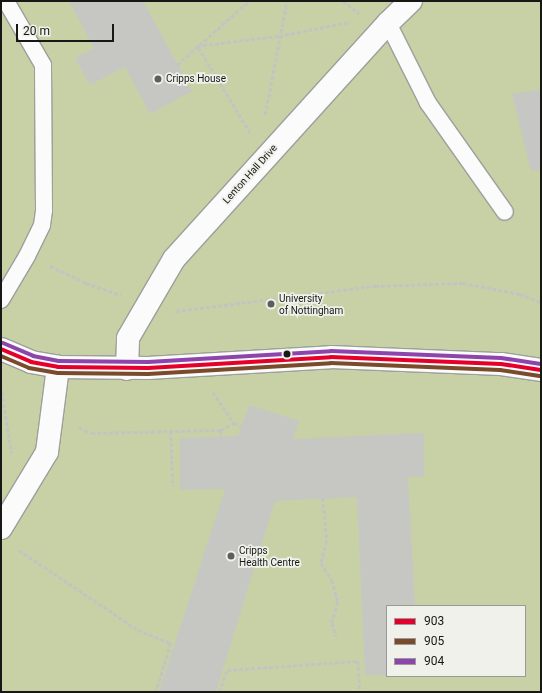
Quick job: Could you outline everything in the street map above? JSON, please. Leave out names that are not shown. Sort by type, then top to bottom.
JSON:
[{"type":"street","name":"Lenton Hall Drive","points":[[127,369],[128,338],[174,259],[262,152],[411,1]]},
{"type":"street","points":[[1,349],[31,362],[58,367],[127,369],[331,357],[501,364],[541,370]]},
{"type":"street","points":[[1,528],[47,452],[58,367]]},
{"type":"lane","points":[[1,300],[27,256],[42,225],[44,210],[43,65],[6,1]]},
{"type":"lane","points":[[388,23],[428,103],[505,212]]},
{"type":"path","points":[[177,65],[249,1]]},
{"type":"path","points":[[262,152],[279,36],[287,1]]},
{"type":"path","points":[[197,46],[279,36],[352,22]]},
{"type":"path","points":[[197,46],[262,152]]},
{"type":"path","points":[[27,256],[86,283],[147,304],[178,312],[360,288],[462,283],[520,294],[541,302]]},
{"type":"path","points":[[1,386],[20,497]]},
{"type":"path","points":[[216,396],[234,423],[241,426]]},
{"type":"path","points":[[52,415],[91,433],[221,430],[234,423]]},
{"type":"path","points":[[221,430],[221,436]]},
{"type":"path","points":[[171,431],[173,486]]},
{"type":"path","points":[[323,498],[328,541],[321,563],[332,580],[338,602],[332,623],[336,636]]},
{"type":"path","points":[[14,546],[138,630],[171,642],[156,692]]},
{"type":"path","points":[[220,692],[227,670],[358,661],[360,692]]},
{"type":"green space","name":"University of Nottingham","points":[[1,1],[541,1],[541,692],[1,692]]},
{"type":"building","points":[[69,1],[143,1],[192,91],[150,114],[125,67],[90,85],[75,58],[94,48]]},
{"type":"building","points":[[541,89],[541,169],[531,171],[512,94]]},
{"type":"building","name":"Cripps Health Centre","points":[[249,405],[299,421],[293,439],[424,433],[424,477],[408,477],[415,605],[386,605],[386,675],[365,675],[357,497],[275,501],[216,692],[159,692],[225,489],[180,490],[180,438],[238,436]]},
{"type":"transit line","name":"904","points":[[3,343],[33,356],[59,361],[148,362],[331,351],[501,358],[541,364]]},
{"type":"transit line","name":"903","points":[[1,349],[31,362],[58,367],[148,368],[331,357],[501,364],[541,370]]},
{"type":"transit line","name":"905","points":[[1,356],[29,368],[58,373],[148,374],[331,363],[500,370],[540,376]]},
{"type":"place","name":"Cripps House","points":[[158,79]]},
{"type":"place","name":"University of Nottingham","points":[[271,304]]},
{"type":"place","name":"Cripps Health Centre","points":[[231,556]]}]
